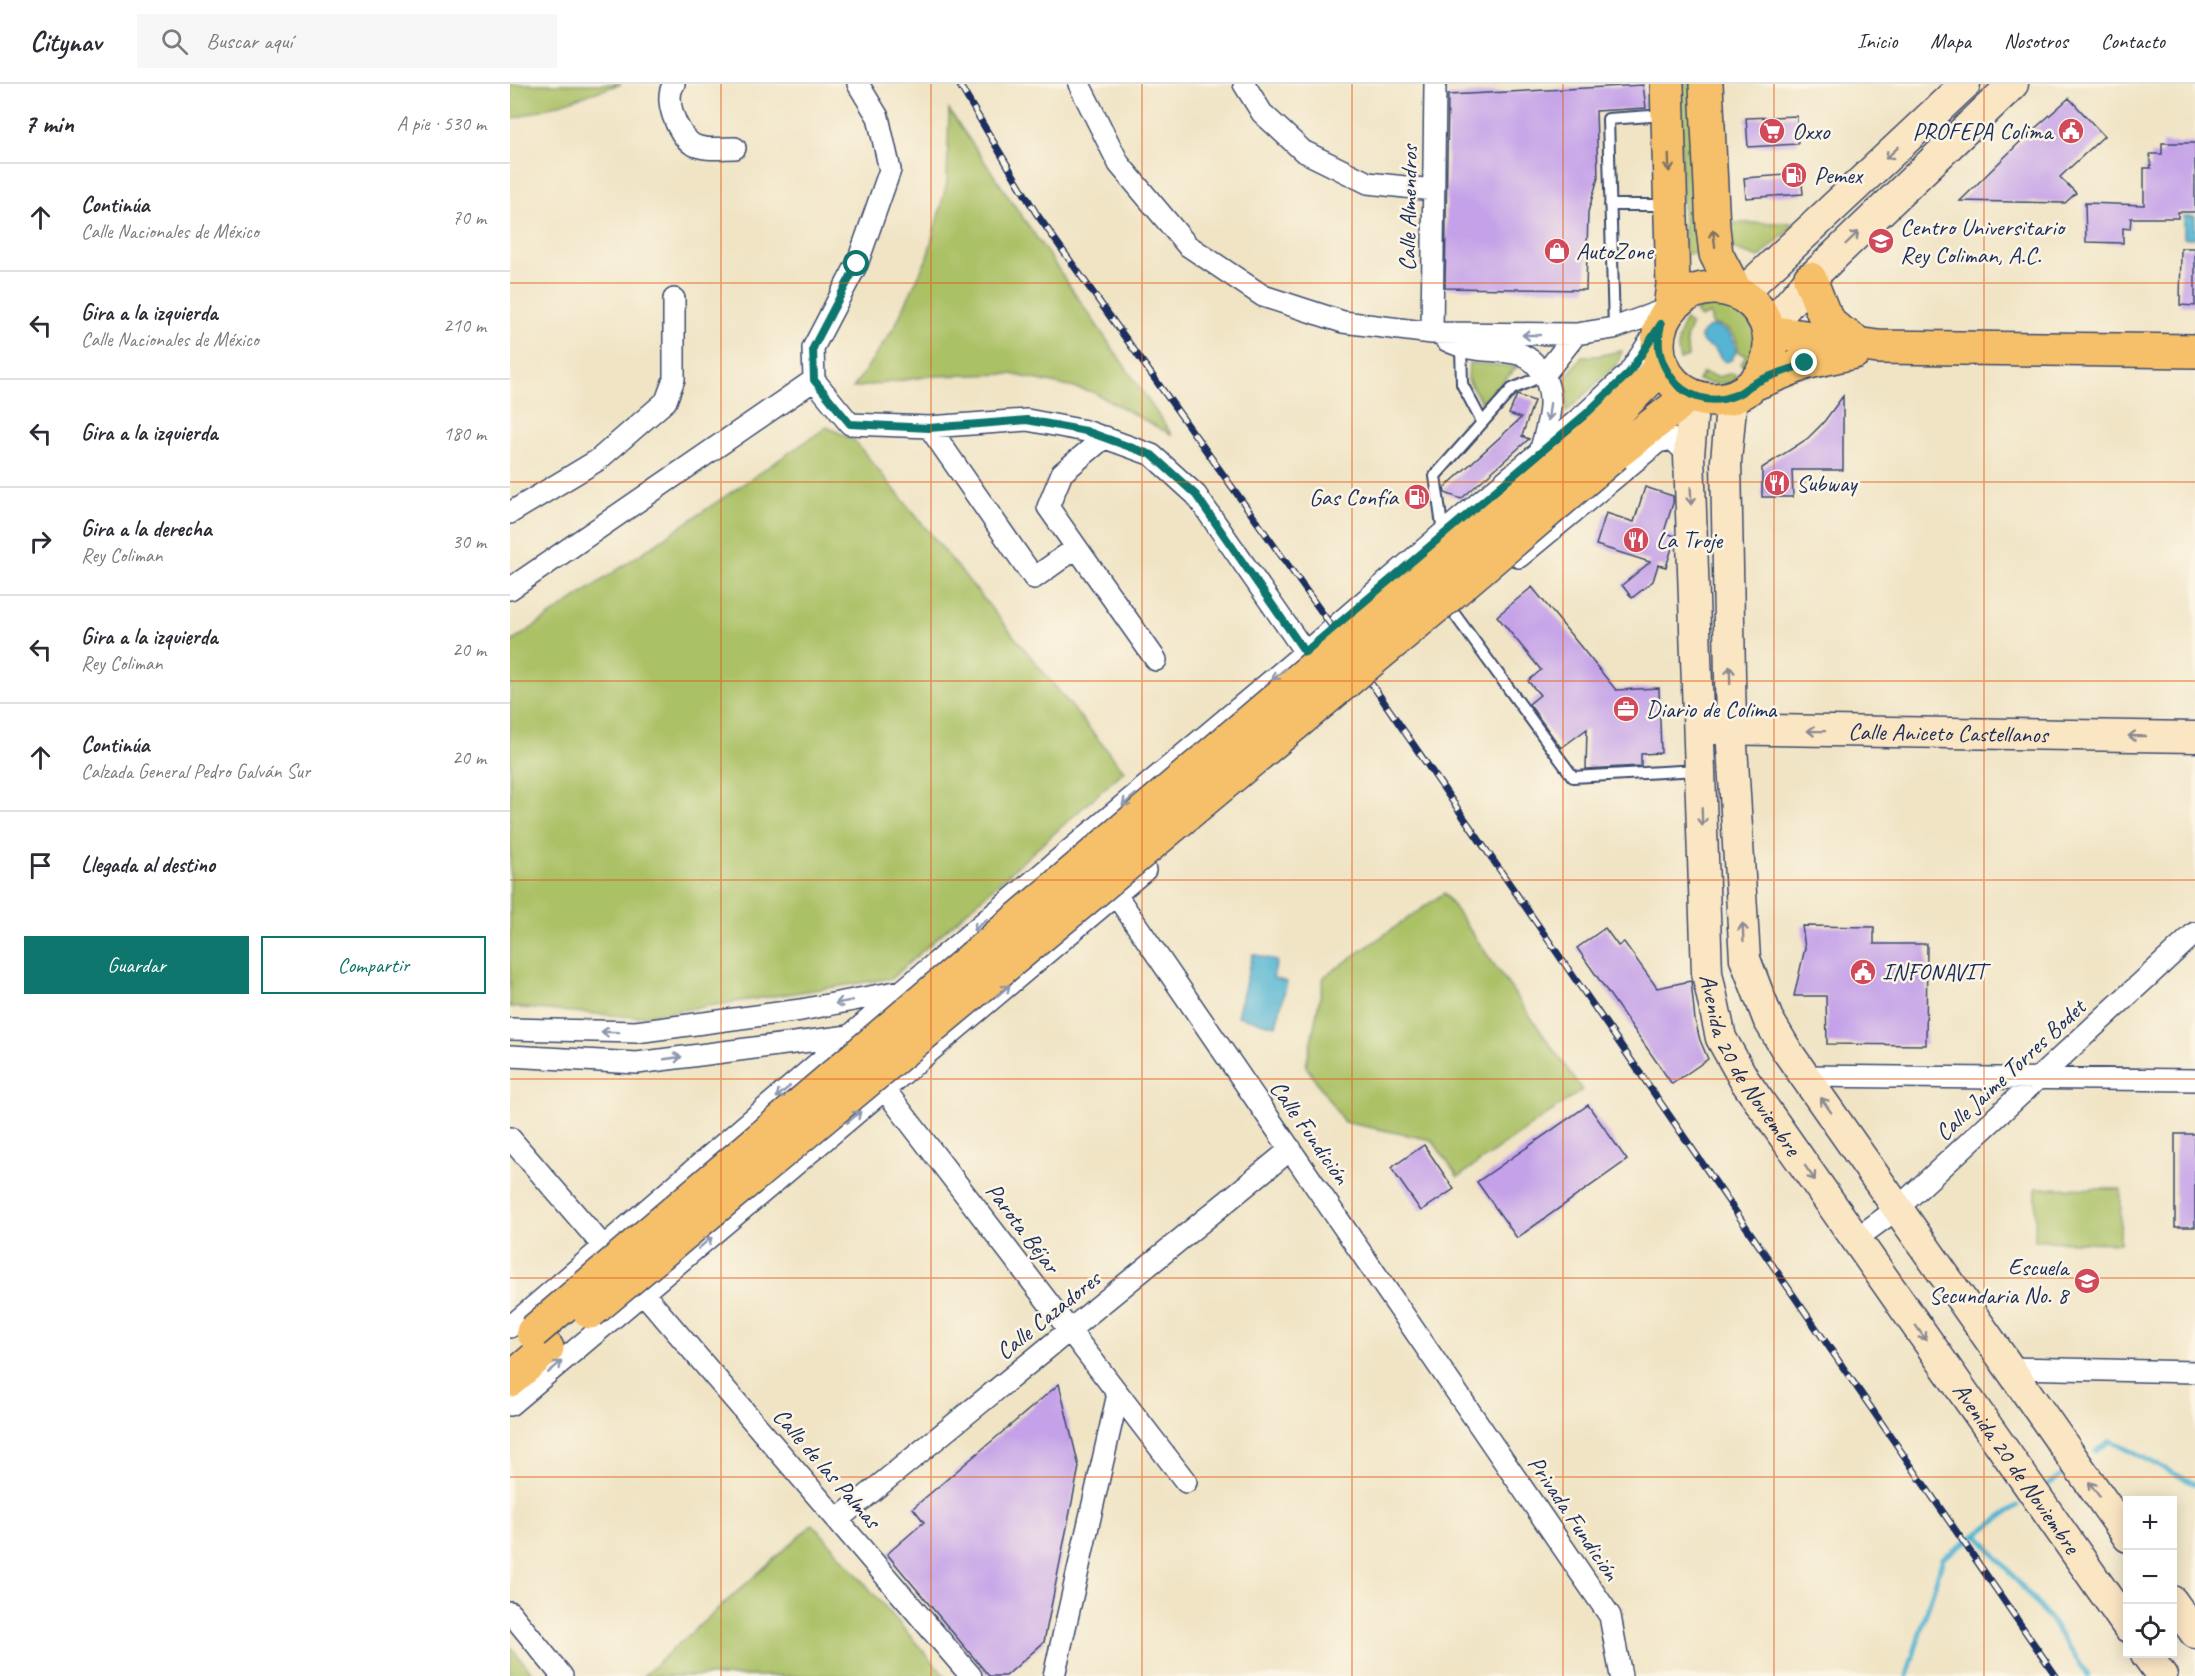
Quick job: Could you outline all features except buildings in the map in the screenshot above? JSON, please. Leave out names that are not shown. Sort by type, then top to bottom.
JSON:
[{"type":"main road","points":[[1706,84],[1716,254],[1738,293],[1758,309],[1769,330],[1770,343],[1766,365],[1743,391]]},
{"type":"main road","points":[[1738,293],[1965,84]]},
{"type":"main road","points":[[1769,330],[1810,279],[2013,84]]},
{"type":"main road","points":[[1667,100],[1673,285],[1658,338],[1663,366],[1675,383],[1691,395],[1719,400],[1805,363],[1869,346]]},
{"type":"main road","points":[[1810,279],[1822,312],[1833,327],[1869,346]]},
{"type":"main road","points":[[1666,316],[1684,296],[1696,290],[1716,288],[1738,293]]},
{"type":"main road","points":[[1769,330],[1869,346],[2195,351]]},
{"type":"main road","points":[[1606,442],[1663,366]]},
{"type":"main road","name":"Avenida 20 de Noviembre","points":[[1743,391],[1726,461],[1732,740],[1745,959],[1768,1019],[1805,1076],[2123,1531]]},
{"type":"main road","points":[[510,1380],[525,1339],[1349,637],[1606,442],[1674,408],[1691,395]]},
{"type":"main road","name":"Avenida 20 de Noviembre","points":[[1691,395],[1689,455],[1707,973],[1721,1038],[1745,1081],[2123,1621]]},
{"type":"main road","name":"Calle Aniceto Castellanos","points":[[1700,750],[1732,740],[2195,737]]},
{"type":"main road","name":"Calle Aniceto Castellanos","points":[[1732,740],[2195,757]]},
{"type":"main road","points":[[2174,1604],[2195,1633]]},
{"type":"main road","points":[[2149,1658],[2162,1676]]},
{"type":"street","points":[[674,84],[668,98],[683,135],[691,143],[704,148],[735,148]]},
{"type":"street","points":[[858,84],[878,117],[890,170],[857,264],[813,348],[814,380],[850,424],[929,428],[1027,420],[1086,431],[1152,455],[1196,495],[1310,648]]},
{"type":"street","points":[[1079,84],[1119,164],[1187,245],[1263,296],[1343,322],[1432,333],[1576,334],[1666,316]]},
{"type":"street","points":[[1244,84],[1262,113],[1303,151],[1368,183],[1433,190]]},
{"type":"street","name":"Calle Almendros","points":[[1432,333],[1435,84]]},
{"type":"street","points":[[510,513],[598,460],[666,401],[674,379],[674,299]]},
{"type":"street","points":[[525,1339],[603,1246],[1587,413],[1629,373],[1666,316]]},
{"type":"street","points":[[1432,333],[1461,348],[1518,353],[1532,360],[1544,375],[1550,394],[1551,413],[1540,452]]},
{"type":"street","points":[[1544,375],[1576,334]]},
{"type":"street","points":[[510,589],[814,380]]},
{"type":"street","points":[[929,428],[1034,578],[1076,548]]},
{"type":"street","points":[[1105,437],[1062,473],[1048,507],[1156,660]]},
{"type":"street","points":[[510,1405],[1354,694],[1658,442],[1671,439],[1689,455]]},
{"type":"street","points":[[1368,598],[1363,615],[1368,634],[1377,646],[1392,652],[1407,651]]},
{"type":"street","points":[[1310,648],[1331,648],[1342,657],[1350,667],[1355,680],[1354,694]]},
{"type":"street","name":"Calle Fundición","points":[[1116,895],[1462,1399]]},
{"type":"street","name":"Calle Jaime Torres Bodet","points":[[1856,1239],[1898,1208],[2195,933]]},
{"type":"street","points":[[510,1029],[636,1032],[801,1010],[902,991]]},
{"type":"street","points":[[636,1032],[638,1063]]},
{"type":"street","points":[[510,1056],[638,1063],[849,1036]]},
{"type":"street","points":[[1805,1076],[2195,1080]]},
{"type":"street","name":"Parota Béjar","points":[[885,1090],[1186,1482]]},
{"type":"street","points":[[510,1138],[603,1246]]},
{"type":"street","name":"Calle Cazadores","points":[[837,1520],[1291,1149]]},
{"type":"street","name":"Calle de las Palmas","points":[[644,1294],[971,1676]]},
{"type":"street","points":[[2010,1368],[2195,1371]]},
{"type":"street","points":[[1054,1676],[1118,1394]]},
{"type":"street","name":"Privada Fundición","points":[[1462,1399],[1610,1616],[1621,1676]]},
{"type":"street","points":[[510,1612],[562,1676]]},
{"type":"lane","points":[[1614,328],[1608,119],[1667,100]]},
{"type":"lane","points":[[1610,205],[1671,205]]},
{"type":"lane","points":[[1461,348],[1462,384],[1482,422]]},
{"type":"lane","points":[[1443,533],[1435,476],[1512,389],[1544,375]]},
{"type":"lane","points":[[1453,612],[1573,777],[1700,750]]},
{"type":"green space","points":[[510,84],[621,84],[510,120]]},
{"type":"green space","points":[[1679,84],[1695,84],[1706,253],[1685,254]]},
{"type":"green space","points":[[949,110],[1172,435],[1093,392],[1011,374],[930,376],[853,388],[894,328],[927,258],[947,183]]},
{"type":"green space","points":[[1729,223],[1796,223],[1759,258],[1730,248]]},
{"type":"green space","points":[[1722,305],[1742,315],[1754,330],[1756,348],[1749,370],[1741,364],[1746,355],[1738,352],[1737,341],[1731,332],[1712,324],[1710,314],[1700,318],[1695,311],[1708,306]]},
{"type":"green space","points":[[1685,320],[1691,326],[1686,339],[1688,357],[1680,360],[1678,340]]},
{"type":"green space","points":[[1622,351],[1617,364],[1566,412],[1567,391],[1563,382],[1582,356]]},
{"type":"green space","points":[[1469,363],[1517,367],[1482,403],[1468,380]]},
{"type":"green space","points":[[1703,373],[1718,377],[1733,373],[1739,379],[1719,384],[1709,383],[1698,380]]},
{"type":"green space","points":[[827,427],[854,440],[1124,771],[892,978],[636,1017],[510,1007],[510,643]]},
{"type":"green space","points":[[1444,893],[1582,1090],[1458,1177],[1432,1140],[1344,1122],[1306,1066],[1324,977]]},
{"type":"green space","points":[[2036,1188],[2121,1189],[2120,1243],[2035,1241]]},
{"type":"green space","points":[[813,1524],[945,1676],[643,1676]]},
{"type":"green space","points":[[510,1646],[535,1676],[510,1676]]},
{"type":"water","points":[[2184,216],[2195,216],[2195,238],[2184,238]]},
{"type":"water","points":[[1713,326],[1726,331],[1732,338],[1736,352],[1731,360],[1724,361],[1713,348],[1702,340],[1702,333]]},
{"type":"water","points":[[1253,954],[1277,961],[1273,978],[1287,982],[1276,1026],[1237,1016]]},
{"type":"waterway","points":[[2096,1451],[2110,1441],[2195,1484]]},
{"type":"waterway","points":[[2042,1489],[2067,1471]]},
{"type":"waterway","points":[[1907,1676],[1943,1558],[2017,1506]]},
{"type":"waterway","points":[[1977,1534],[2049,1618],[2088,1676]]},
{"type":"railway","points":[[959,84],[1036,213],[1333,628],[2056,1676]]},
{"type":"place","name":"Oxxo","points":[[1772,131]]},
{"type":"place","name":"PROFEPA Colima","points":[[2071,131]]},
{"type":"place","name":"Pemex","points":[[1794,175]]},
{"type":"place","name":"Centro Universitario Rey Coliman, A.C.","points":[[1881,241]]},
{"type":"place","name":"AutoZone","points":[[1557,251]]},
{"type":"place","name":"Subway","points":[[1777,483]]},
{"type":"place","name":"Gas Confía","points":[[1417,497]]},
{"type":"place","name":"La Troje","points":[[1636,540]]},
{"type":"place","name":"Diario de Colima","points":[[1626,709]]},
{"type":"place","name":"INFONAVIT","points":[[1863,972]]},
{"type":"place","name":"Escuela Secundaria No. 8","points":[[2087,1281]]},
{"type":"route","points":[[857,264],[813,348],[814,380],[850,424],[929,428],[1027,420],[1086,431],[1152,455],[1196,495],[1305,652],[1587,413],[1629,373],[1661,324],[1658,338],[1663,366],[1675,383],[1694,396],[1719,400],[1732,397],[1744,392],[1753,384],[1805,363]]}]
